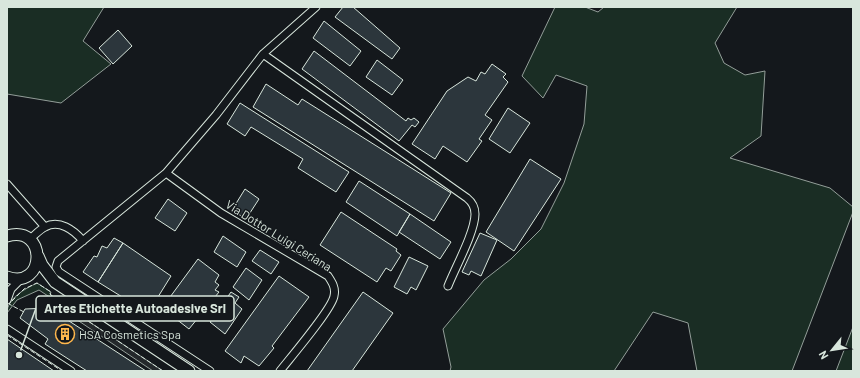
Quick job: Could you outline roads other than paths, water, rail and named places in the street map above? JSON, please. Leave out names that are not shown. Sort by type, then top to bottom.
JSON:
[{"type":"main road","points":[[7,236],[16,234],[30,239],[35,245],[42,265],[189,371]]},
{"type":"main road","points":[[24,278],[32,272],[37,264],[38,256]]},
{"type":"main road","points":[[7,278],[57,277]]},
{"type":"street","points":[[210,371],[57,277],[56,267],[58,261],[166,173],[216,114],[263,54],[316,7]]},
{"type":"street","points":[[263,54],[461,193],[473,203],[475,214],[473,226],[448,286]]},
{"type":"street","name":"Via Dottor Luigi Ceriana","points":[[166,173],[221,213],[328,276],[332,281],[335,290],[331,305],[280,371]]},
{"type":"street","points":[[7,184],[45,227]]},
{"type":"street","points":[[30,239],[45,227],[53,225],[68,227],[83,241]]},
{"type":"street","points":[[7,300],[11,290],[24,278]]},
{"type":"street","points":[[7,329],[70,371]]},
{"type":"place","name":"HSA Cosmetics Spa","points":[[65,334]]},
{"type":"place","name":"Artes Etichette Autoadesive Srl","points":[[19,355]]}]
